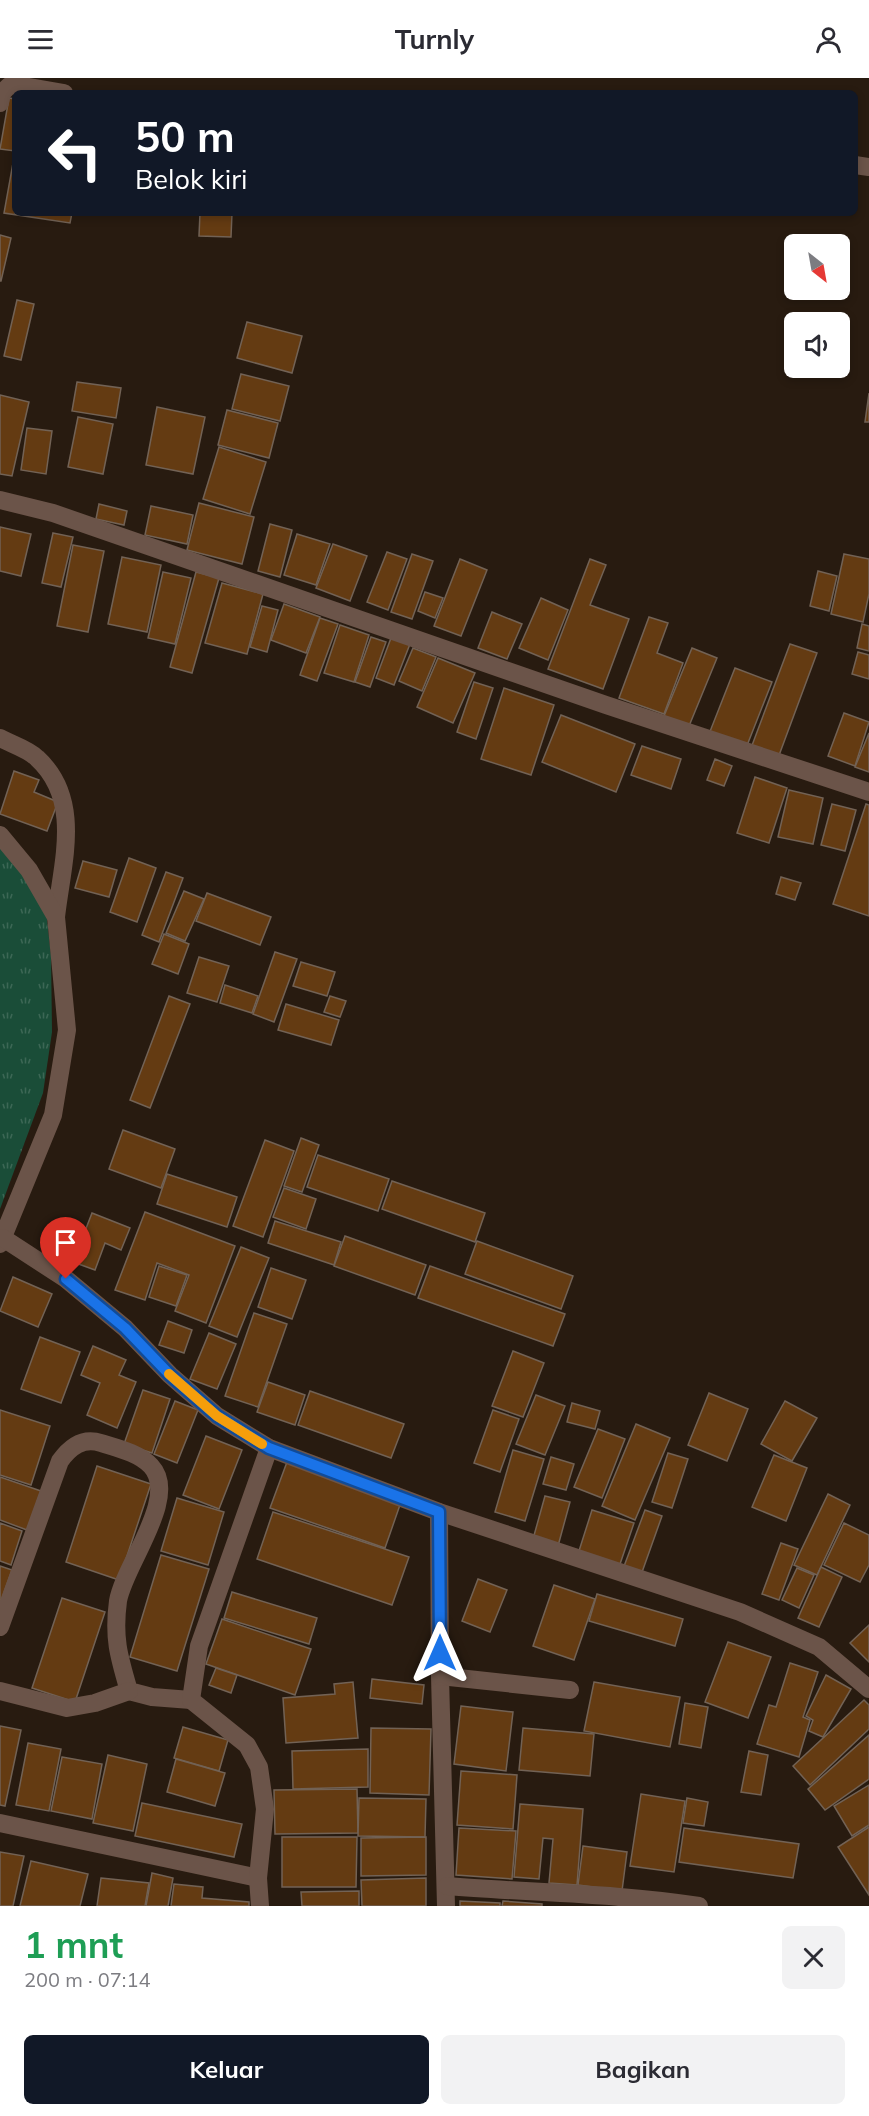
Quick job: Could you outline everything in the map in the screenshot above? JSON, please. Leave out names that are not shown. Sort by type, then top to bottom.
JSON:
[{"type":"street","points":[[0,104],[2,93],[9,86],[18,85],[47,90]]},
{"type":"street","points":[[0,500],[53,513],[594,701],[869,792]]},
{"type":"street","points":[[0,738],[37,757],[65,800],[67,823],[56,917],[67,1030],[53,1115],[2,1241],[66,1279],[125,1328],[170,1375],[217,1416],[269,1448],[439,1512],[740,1612],[819,1647],[869,1689]]},
{"type":"street","points":[[0,835],[29,870],[56,917]]},
{"type":"street","points":[[0,1627],[60,1461],[77,1443],[91,1439],[125,1451],[150,1464],[158,1476],[161,1488],[160,1502],[118,1599],[115,1645],[129,1691]]},
{"type":"street","points":[[190,1700],[199,1646],[269,1448]]},
{"type":"street","points":[[439,1512],[440,1676],[446,1906]]},
{"type":"street","points":[[440,1676],[570,1690]]},
{"type":"street","points":[[0,1691],[67,1708],[95,1703],[129,1691],[152,1697],[190,1700],[247,1745],[259,1767],[265,1809],[258,1878],[260,1906]]},
{"type":"street","points":[[0,1823],[258,1878]]},
{"type":"street","points":[[447,1886],[586,1893],[699,1906]]},
{"type":"green space","points":[[0,836],[46,911],[51,955],[52,1032],[43,1093],[0,1209]]},
{"type":"building","points":[[9,98],[12,98],[12,151],[0,149]]},
{"type":"building","points":[[12,169],[12,214],[4,213]]},
{"type":"building","points":[[24,216],[71,216],[70,223]]},
{"type":"building","points":[[200,216],[232,216],[231,237],[199,236]]},
{"type":"building","points":[[0,235],[11,238],[1,281],[0,281]]},
{"type":"building","points":[[17,300],[34,304],[21,360],[4,356]]},
{"type":"building","points":[[247,322],[302,336],[292,373],[237,358]]},
{"type":"building","points":[[241,374],[289,386],[280,421],[232,409]]},
{"type":"building","points":[[77,382],[121,388],[116,418],[72,411]]},
{"type":"building","points":[[869,393],[869,422],[865,422]]},
{"type":"building","points":[[0,395],[29,402],[12,476],[0,474]]},
{"type":"building","points":[[157,407],[205,417],[193,474],[146,465]]},
{"type":"building","points":[[227,410],[278,423],[269,458],[218,445]]},
{"type":"building","points":[[78,417],[113,424],[103,474],[68,467]]},
{"type":"building","points":[[27,428],[52,431],[46,474],[21,470]]},
{"type":"building","points":[[219,447],[266,462],[250,514],[203,499]]},
{"type":"building","points":[[199,503],[254,517],[242,564],[187,550]]},
{"type":"building","points":[[99,504],[127,511],[124,525],[96,519]]},
{"type":"building","points":[[151,506],[193,515],[187,544],[145,535]]},
{"type":"building","points":[[270,524],[292,530],[280,577],[258,571]]},
{"type":"building","points":[[0,527],[31,534],[21,576],[0,571]]},
{"type":"building","points":[[53,533],[73,537],[61,587],[42,583]]},
{"type":"building","points":[[297,534],[330,544],[316,585],[284,575]]},
{"type":"building","points":[[333,544],[367,556],[350,601],[316,588]]},
{"type":"building","points":[[73,545],[104,551],[88,632],[57,626]]},
{"type":"building","points":[[387,552],[407,559],[388,610],[367,602]]},
{"type":"building","points":[[412,554],[433,561],[412,619],[391,612]]},
{"type":"building","points":[[844,554],[869,559],[869,594],[863,622],[831,614]]},
{"type":"building","points":[[122,557],[161,565],[147,632],[108,624]]},
{"type":"building","points":[[460,559],[487,570],[461,636],[434,626]]},
{"type":"building","points":[[590,559],[606,565],[590,605],[629,619],[603,689],[548,669]]},
{"type":"building","points":[[818,571],[837,576],[829,611],[810,606]]},
{"type":"building","points":[[163,572],[191,578],[175,644],[148,638]]},
{"type":"building","points":[[196,572],[219,578],[192,673],[170,667]]},
{"type":"building","points":[[222,583],[263,594],[247,654],[205,643]]},
{"type":"building","points":[[425,592],[443,598],[435,618],[418,611]]},
{"type":"building","points":[[541,598],[568,610],[548,660],[519,648]]},
{"type":"building","points":[[284,604],[320,617],[306,653],[271,640]]},
{"type":"building","points":[[262,606],[278,610],[267,652],[250,647]]},
{"type":"building","points":[[492,612],[522,624],[507,659],[478,648]]},
{"type":"building","points":[[649,617],[668,623],[657,653],[683,663],[664,714],[619,698]]},
{"type":"building","points":[[320,618],[338,624],[317,681],[300,675]]},
{"type":"building","points":[[862,624],[869,626],[869,651],[857,648]]},
{"type":"building","points":[[340,625],[369,635],[354,682],[324,673]]},
{"type":"building","points":[[371,637],[386,642],[370,687],[355,682]]},
{"type":"building","points":[[391,638],[410,644],[394,685],[376,678]]},
{"type":"building","points":[[790,644],[817,653],[778,758],[751,748]]},
{"type":"building","points":[[413,648],[436,657],[422,691],[399,681]]},
{"type":"building","points":[[692,648],[717,658],[689,726],[664,716]]},
{"type":"building","points":[[858,652],[869,655],[869,679],[852,674]]},
{"type":"building","points":[[438,658],[475,673],[453,723],[417,707]]},
{"type":"building","points":[[735,668],[772,682],[746,748],[709,734]]},
{"type":"building","points":[[474,682],[493,688],[476,739],[457,732]]},
{"type":"building","points":[[504,688],[554,705],[531,775],[481,759]]},
{"type":"building","points":[[844,713],[869,722],[855,766],[828,756]]},
{"type":"building","points":[[561,715],[635,744],[616,792],[542,762]]},
{"type":"building","points":[[869,733],[869,772],[855,767]]},
{"type":"building","points":[[642,746],[681,759],[671,789],[631,775]]},
{"type":"building","points":[[715,759],[732,766],[724,786],[707,780]]},
{"type":"building","points":[[14,771],[39,780],[34,792],[58,802],[47,831],[0,814]]},
{"type":"building","points":[[755,777],[787,788],[769,843],[737,833]]},
{"type":"building","points":[[789,790],[823,798],[813,844],[778,837]]},
{"type":"building","points":[[832,804],[856,810],[845,851],[821,845]]},
{"type":"building","points":[[866,804],[869,805],[869,916],[833,904]]},
{"type":"building","points":[[129,858],[156,868],[137,922],[110,912]]},
{"type":"building","points":[[83,861],[117,870],[109,897],[75,888]]},
{"type":"building","points":[[166,872],[183,878],[159,942],[142,935]]},
{"type":"building","points":[[781,877],[801,883],[795,900],[776,894]]},
{"type":"building","points":[[184,891],[204,899],[185,941],[166,933]]},
{"type":"building","points":[[207,893],[271,917],[260,945],[196,921]]},
{"type":"building","points":[[164,934],[189,944],[178,974],[152,964]]},
{"type":"building","points":[[275,952],[297,959],[274,1022],[253,1014]]},
{"type":"building","points":[[199,957],[229,966],[217,1002],[187,993]]},
{"type":"building","points":[[301,962],[335,972],[327,996],[293,986]]},
{"type":"building","points":[[225,985],[258,996],[252,1013],[220,1003]]},
{"type":"building","points":[[169,996],[190,1004],[150,1108],[130,1100]]},
{"type":"building","points":[[330,996],[346,1001],[340,1017],[324,1012]]},
{"type":"building","points":[[286,1004],[339,1020],[331,1045],[278,1030]]},
{"type":"building","points":[[123,1130],[175,1149],[161,1188],[109,1169]]},
{"type":"building","points":[[301,1138],[319,1145],[302,1192],[284,1186]]},
{"type":"building","points":[[265,1140],[294,1151],[263,1237],[233,1226]]},
{"type":"building","points":[[318,1155],[389,1179],[378,1211],[307,1187]]},
{"type":"building","points":[[167,1174],[237,1197],[227,1227],[157,1204]]},
{"type":"building","points":[[392,1181],[485,1213],[475,1242],[382,1209]]},
{"type":"building","points":[[284,1188],[316,1199],[306,1229],[273,1217]]},
{"type":"building","points":[[145,1212],[235,1246],[206,1323],[175,1311],[189,1275],[157,1263],[145,1300],[115,1290]]},
{"type":"building","points":[[92,1213],[130,1228],[121,1250],[105,1243],[95,1270],[73,1262]]},
{"type":"building","points":[[275,1221],[341,1242],[334,1265],[268,1243]]},
{"type":"building","points":[[345,1236],[426,1265],[415,1295],[334,1266]]},
{"type":"building","points":[[477,1241],[573,1276],[561,1309],[465,1274]]},
{"type":"building","points":[[241,1247],[269,1258],[237,1337],[209,1326]]},
{"type":"building","points":[[159,1266],[187,1275],[176,1306],[149,1297]]},
{"type":"building","points":[[430,1266],[565,1314],[553,1346],[418,1298]]},
{"type":"building","points":[[271,1268],[306,1280],[292,1319],[258,1307]]},
{"type":"building","points":[[13,1277],[52,1294],[38,1327],[0,1311]]},
{"type":"building","points":[[254,1313],[287,1324],[258,1407],[225,1396]]},
{"type":"building","points":[[168,1321],[192,1330],[184,1353],[159,1345]]},
{"type":"building","points":[[209,1333],[236,1344],[217,1389],[190,1379]]},
{"type":"building","points":[[40,1337],[80,1352],[61,1403],[21,1389]]},
{"type":"building","points":[[93,1346],[126,1360],[119,1375],[136,1382],[117,1428],[87,1415],[100,1383],[81,1375]]},
{"type":"building","points":[[513,1351],[544,1363],[523,1417],[492,1406]]},
{"type":"building","points":[[268,1382],[305,1395],[295,1425],[257,1412]]},
{"type":"building","points":[[143,1390],[170,1399],[152,1453],[124,1444]]},
{"type":"building","points":[[310,1391],[404,1424],[391,1458],[298,1425]]},
{"type":"building","points":[[709,1393],[748,1409],[727,1461],[688,1445]]},
{"type":"building","points":[[536,1395],[565,1406],[545,1455],[516,1444]]},
{"type":"building","points":[[175,1401],[198,1410],[177,1463],[154,1454]]},
{"type":"building","points":[[785,1401],[817,1418],[792,1461],[761,1444]]},
{"type":"building","points":[[572,1403],[600,1411],[595,1429],[567,1422]]},
{"type":"building","points":[[0,1410],[50,1426],[31,1485],[0,1475]]},
{"type":"building","points":[[493,1410],[519,1419],[500,1472],[474,1463]]},
{"type":"building","points":[[636,1424],[670,1438],[635,1520],[602,1506]]},
{"type":"building","points":[[598,1429],[625,1439],[602,1498],[574,1487]]},
{"type":"building","points":[[206,1436],[242,1450],[219,1509],[183,1495]]},
{"type":"building","points":[[513,1450],[544,1459],[525,1521],[495,1512]]},
{"type":"building","points":[[668,1453],[688,1459],[672,1508],[652,1502]]},
{"type":"building","points":[[774,1455],[807,1468],[786,1521],[752,1507]]},
{"type":"building","points":[[551,1457],[574,1464],[566,1490],[543,1484]]},
{"type":"building","points":[[287,1462],[401,1502],[385,1548],[270,1508]]},
{"type":"building","points":[[97,1466],[151,1484],[119,1580],[66,1562]]},
{"type":"building","points":[[0,1477],[41,1491],[27,1530],[0,1520]]},
{"type":"building","points":[[828,1494],[850,1505],[817,1575],[794,1565]]},
{"type":"building","points":[[545,1496],[570,1502],[558,1546],[533,1539]]},
{"type":"building","points":[[177,1498],[224,1512],[208,1565],[161,1551]]},
{"type":"building","points":[[592,1510],[634,1523],[619,1567],[578,1554]]},
{"type":"building","points":[[645,1510],[662,1516],[641,1575],[623,1569]]},
{"type":"building","points":[[273,1512],[409,1557],[392,1605],[257,1559]]},
{"type":"building","points":[[0,1523],[22,1531],[11,1565],[0,1561]]},
{"type":"building","points":[[844,1523],[869,1535],[869,1565],[860,1582],[824,1565]]},
{"type":"building","points":[[781,1543],[798,1549],[779,1600],[762,1594]]},
{"type":"building","points":[[161,1555],[209,1569],[177,1671],[130,1657]]},
{"type":"building","points":[[0,1566],[12,1570],[0,1604]]},
{"type":"building","points":[[821,1567],[842,1577],[819,1627],[798,1618]]},
{"type":"building","points":[[797,1568],[814,1575],[799,1608],[782,1600]]},
{"type":"building","points":[[478,1579],[507,1590],[490,1632],[462,1621]]},
{"type":"building","points":[[554,1585],[595,1599],[574,1660],[533,1646]]},
{"type":"building","points":[[232,1592],[317,1618],[309,1644],[224,1618]]},
{"type":"building","points":[[597,1594],[683,1619],[675,1646],[589,1621]]},
{"type":"building","points":[[62,1598],[105,1612],[75,1702],[32,1688]]},
{"type":"building","points":[[222,1619],[311,1649],[295,1695],[206,1664]]},
{"type":"building","points":[[869,1625],[869,1662],[850,1643]]},
{"type":"building","points":[[728,1642],[771,1657],[748,1718],[705,1702]]},
{"type":"building","points":[[790,1663],[818,1672],[803,1717],[810,1720],[799,1757],[757,1744],[769,1705],[776,1707]]},
{"type":"building","points":[[216,1668],[237,1675],[231,1693],[209,1685]]},
{"type":"building","points":[[826,1675],[851,1689],[823,1737],[809,1731],[813,1720],[806,1716]]},
{"type":"building","points":[[372,1679],[424,1685],[422,1704],[370,1698]]},
{"type":"building","points":[[353,1682],[358,1738],[286,1743],[283,1698],[335,1694],[334,1684]]},
{"type":"building","points":[[594,1682],[680,1697],[670,1747],[584,1731]]},
{"type":"building","points":[[864,1700],[869,1705],[869,1729],[810,1785],[793,1766]]},
{"type":"building","points":[[685,1703],[708,1707],[701,1748],[679,1744]]},
{"type":"building","points":[[461,1706],[513,1712],[506,1771],[454,1764]]},
{"type":"building","points":[[0,1726],[21,1730],[5,1806],[0,1805]]},
{"type":"building","points":[[183,1727],[228,1740],[219,1771],[174,1758]]},
{"type":"building","points":[[371,1728],[431,1729],[429,1795],[370,1793]]},
{"type":"building","points":[[523,1728],[594,1734],[590,1776],[519,1770]]},
{"type":"building","points":[[869,1735],[869,1779],[825,1810],[808,1789]]},
{"type":"building","points":[[28,1743],[61,1749],[49,1811],[16,1805]]},
{"type":"building","points":[[368,1749],[368,1787],[293,1789],[292,1751]]},
{"type":"building","points":[[749,1751],[768,1755],[761,1795],[741,1792]]},
{"type":"building","points":[[108,1755],[147,1764],[133,1831],[93,1823]]},
{"type":"building","points":[[62,1757],[102,1764],[92,1819],[51,1811]]},
{"type":"building","points":[[176,1759],[225,1773],[215,1806],[167,1792]]},
{"type":"building","points":[[461,1771],[517,1775],[513,1829],[457,1825]]},
{"type":"building","points":[[869,1785],[869,1825],[852,1836],[834,1806]]},
{"type":"building","points":[[357,1789],[358,1833],[275,1834],[274,1790]]},
{"type":"building","points":[[641,1794],[685,1801],[674,1872],[630,1866]]},
{"type":"building","points":[[359,1798],[426,1799],[425,1837],[358,1836]]},
{"type":"building","points":[[687,1798],[708,1802],[704,1826],[683,1823]]},
{"type":"building","points":[[142,1803],[242,1824],[234,1857],[135,1836]]},
{"type":"building","points":[[520,1804],[583,1809],[577,1885],[549,1883],[553,1839],[543,1838],[539,1879],[514,1877]]},
{"type":"building","points":[[869,1827],[869,1895],[838,1847]]},
{"type":"building","points":[[459,1828],[516,1831],[512,1879],[456,1875]]},
{"type":"building","points":[[684,1828],[799,1844],[793,1878],[679,1862]]},
{"type":"building","points":[[282,1837],[357,1837],[356,1887],[282,1887]]},
{"type":"building","points":[[426,1837],[426,1875],[361,1876],[361,1838]]},
{"type":"building","points":[[583,1846],[627,1852],[622,1891],[578,1885]]},
{"type":"building","points":[[0,1852],[24,1856],[13,1906],[0,1906]]},
{"type":"building","points":[[31,1861],[88,1874],[80,1906],[20,1906]]},
{"type":"building","points":[[152,1873],[173,1878],[168,1906],[146,1906]]},
{"type":"building","points":[[101,1878],[149,1883],[145,1906],[97,1906]]},
{"type":"building","points":[[426,1878],[426,1906],[362,1906],[361,1880]]},
{"type":"building","points":[[174,1884],[203,1887],[202,1898],[249,1902],[249,1906],[171,1906]]},
{"type":"building","points":[[359,1891],[359,1906],[302,1906],[301,1892]]},
{"type":"building","points":[[460,1901],[500,1903],[500,1906],[460,1906]]},
{"type":"building","points":[[503,1901],[542,1904],[542,1906],[502,1906]]},
{"type":"slow traffic","points":[[169,1374],[217,1416],[262,1444]]},
{"type":"route","points":[[66,1279],[125,1328],[170,1375],[217,1416],[269,1448],[439,1512],[440,1653]]}]
